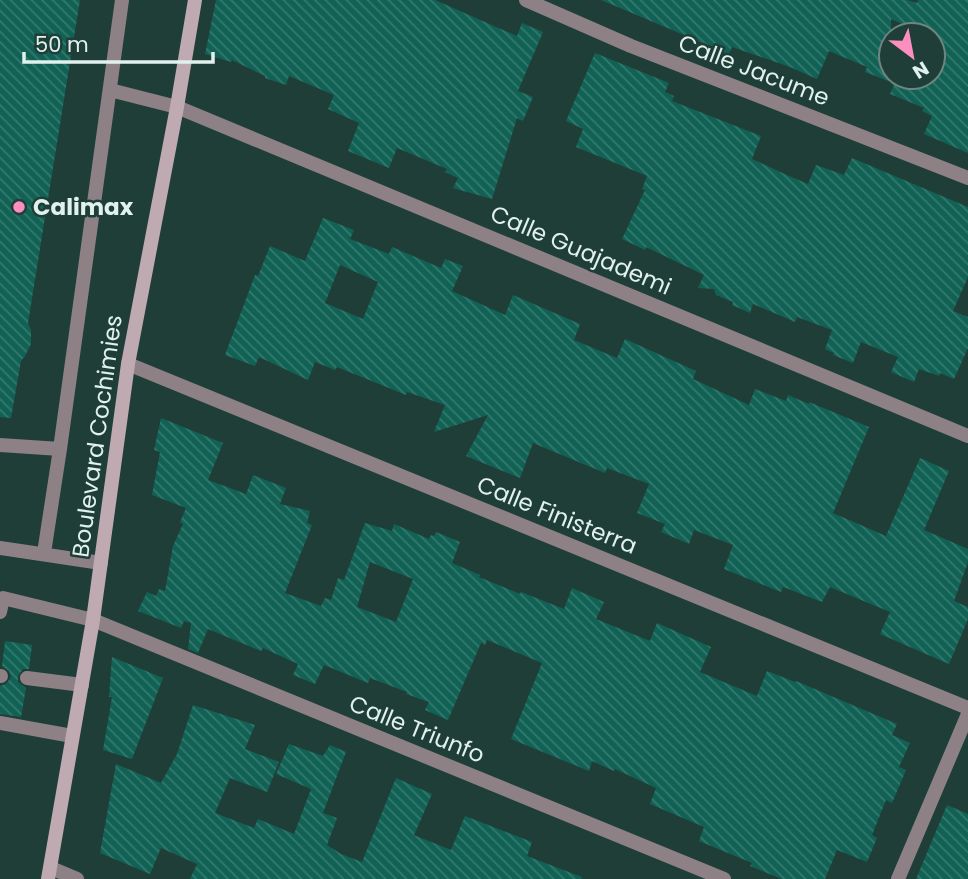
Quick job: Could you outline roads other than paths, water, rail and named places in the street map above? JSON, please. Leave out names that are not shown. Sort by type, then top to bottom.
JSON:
[{"type":"main road","name":"Boulevard Cochimies","points":[[49,874],[93,620],[128,364],[195,0]]},
{"type":"street","points":[[44,553],[122,0]]},
{"type":"street","name":"Calle Jacume","points":[[526,0],[631,46],[968,177]]},
{"type":"street","name":"Calle Guajademi","points":[[110,90],[177,107],[968,436]]},
{"type":"street","name":"Calle Finisterra","points":[[128,364],[968,709]]},
{"type":"street","points":[[0,445],[60,449]]},
{"type":"street","points":[[0,548],[101,563]]},
{"type":"street","name":"Calle Triunfo","points":[[1,602],[93,620],[723,879]]},
{"type":"street","points":[[27,678],[82,685]]},
{"type":"street","points":[[898,879],[968,714]]},
{"type":"street","points":[[0,723],[72,736]]},
{"type":"street","points":[[49,874],[77,879]]},
{"type":"place","name":"Calimax","points":[[19,207]]}]
